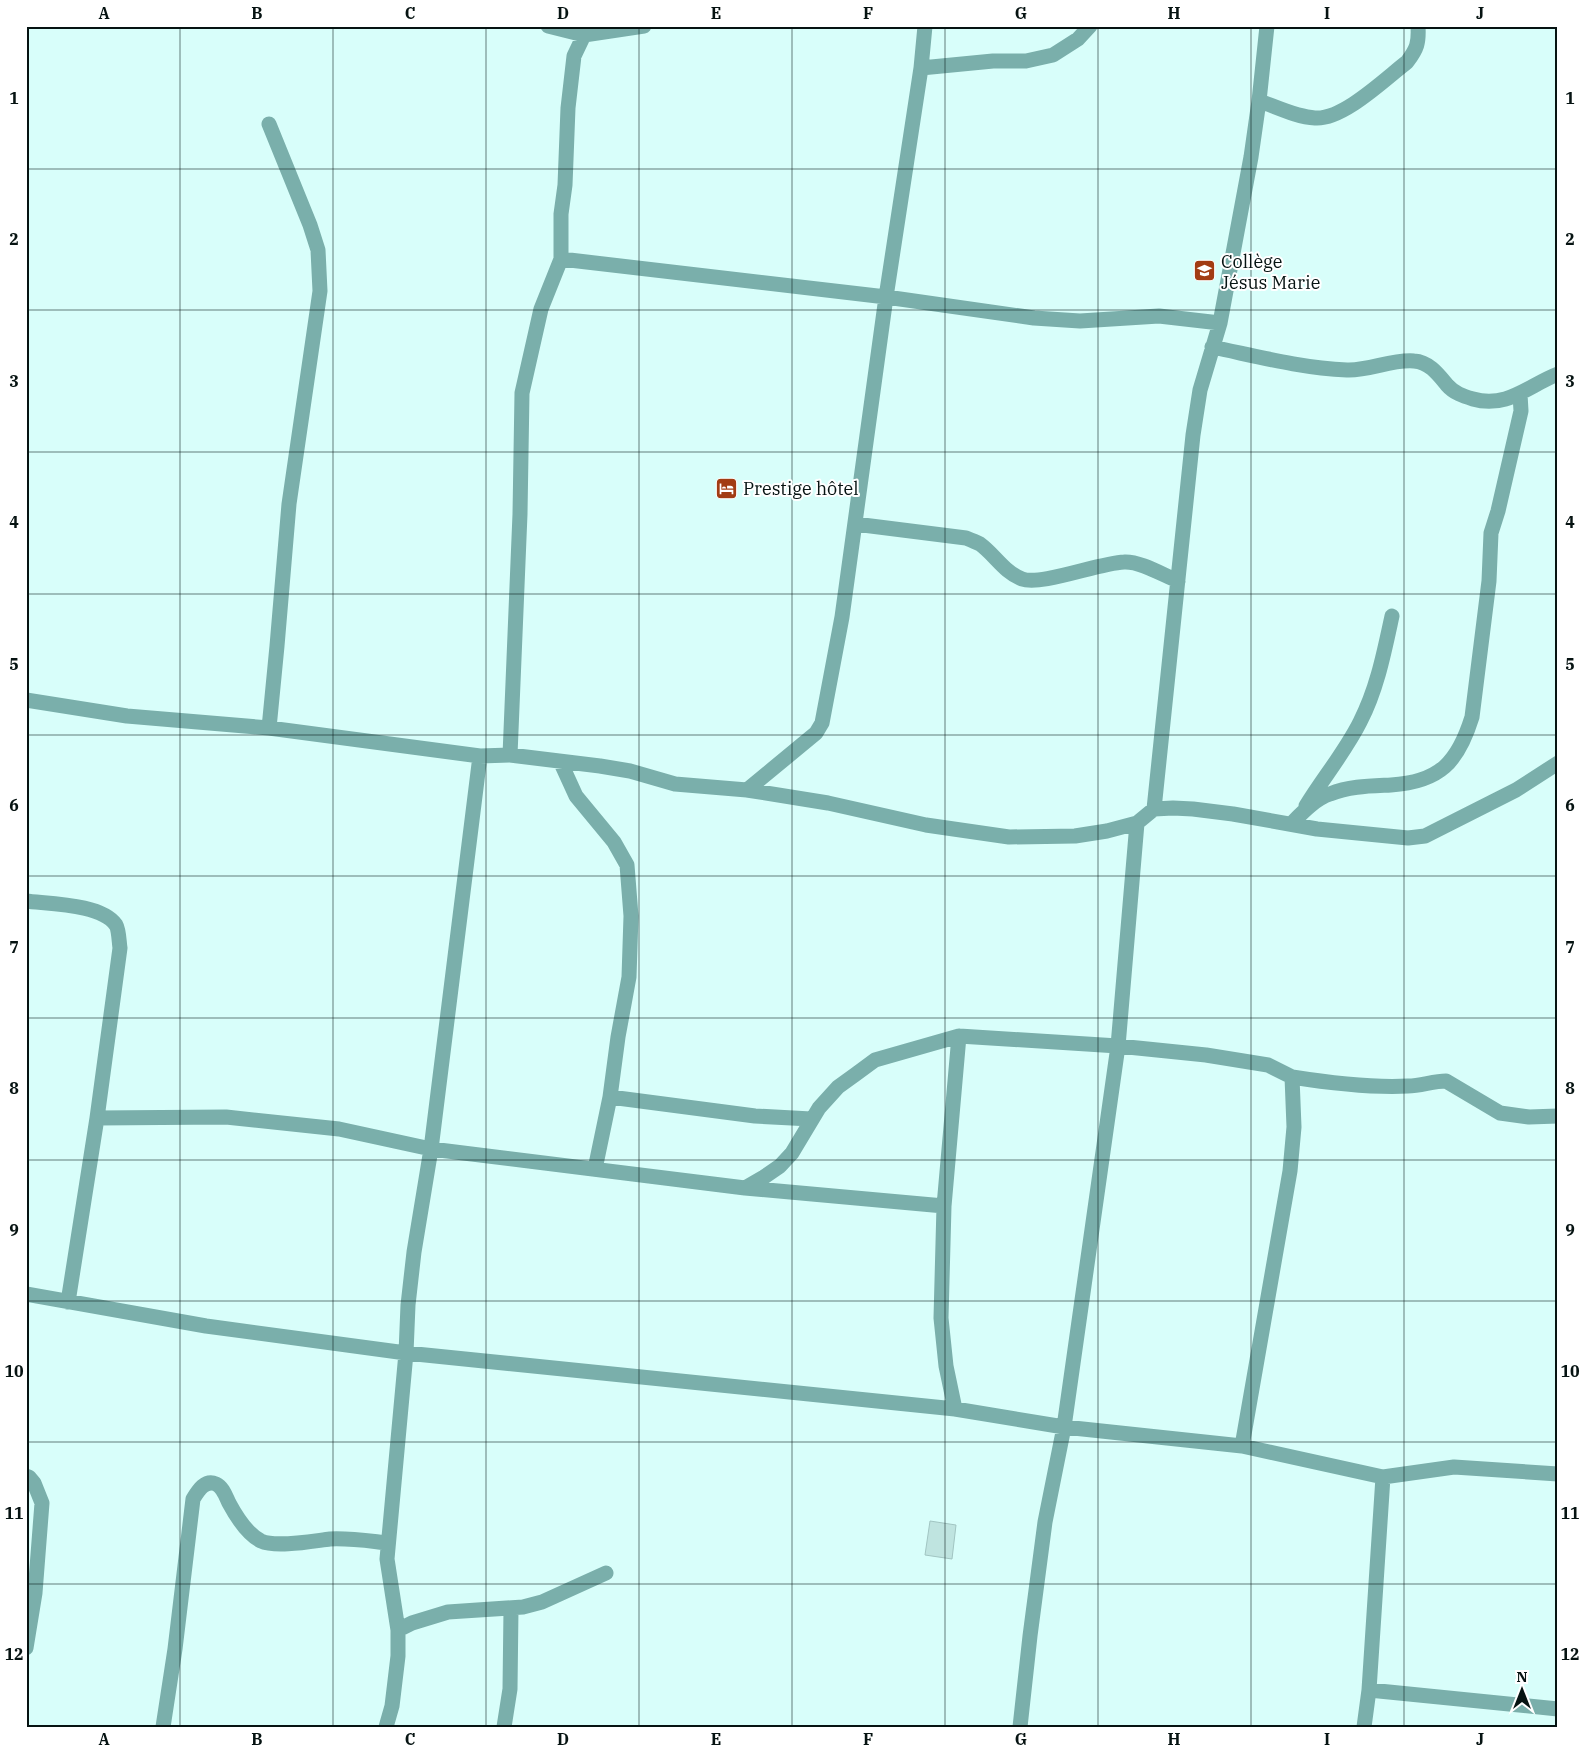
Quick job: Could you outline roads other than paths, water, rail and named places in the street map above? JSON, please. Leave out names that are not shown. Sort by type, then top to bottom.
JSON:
[{"type":"street","points":[[548,26],[585,31],[644,26]]},
{"type":"street","points":[[747,790],[816,733],[822,722],[842,618],[886,297],[921,68],[925,26]]},
{"type":"street","points":[[921,68],[992,60],[1026,61],[1053,55],[1078,39],[1090,26]]},
{"type":"street","points":[[1154,809],[1193,434],[1200,390],[1220,323],[1259,101],[1267,26]]},
{"type":"street","points":[[1259,101],[1315,118],[1328,117],[1343,111],[1407,62],[1417,46],[1419,39],[1418,26]]},
{"type":"street","points":[[510,755],[520,514],[522,393],[541,309],[561,259],[561,214],[565,185],[568,108],[574,56],[585,31]]},
{"type":"street","points":[[269,124],[318,250],[320,291],[288,504],[269,728]]},
{"type":"street","points":[[561,259],[886,297],[1034,318],[1080,321],[1128,316],[1159,316],[1220,323]]},
{"type":"street","points":[[1212,347],[1300,365],[1348,370],[1416,361],[1426,364],[1437,372],[1450,388],[1461,396],[1480,401],[1495,402],[1512,398],[1557,373]]},
{"type":"street","points":[[1304,810],[1329,794],[1369,785],[1414,782],[1433,776],[1444,769],[1466,737],[1472,717],[1487,599],[1490,533],[1498,511],[1521,411],[1520,394]]},
{"type":"street","points":[[855,524],[966,538],[980,544],[1008,571],[1023,579],[1039,580],[1125,562],[1136,563],[1178,581]]},
{"type":"street","points":[[1291,824],[1304,810],[1343,753],[1360,722],[1376,685],[1392,616]]},
{"type":"street","points":[[26,700],[126,716],[269,728],[480,756],[510,755],[560,761],[630,771],[675,784],[747,790],[828,803],[926,825],[1008,837],[1075,836],[1107,831],[1137,823],[1154,809],[1193,809],[1317,829],[1377,836],[1408,838],[1425,836],[1516,790],[1558,763]]},
{"type":"street","points":[[386,1727],[392,1706],[398,1630],[387,1559],[406,1353],[408,1304],[414,1252],[432,1149],[480,756]]},
{"type":"street","points":[[560,761],[576,796],[614,842],[627,865],[631,916],[629,977],[610,1097],[595,1169]]},
{"type":"street","points":[[1020,1727],[1045,1522],[1064,1427],[1118,1046],[1137,823]]},
{"type":"street","points":[[26,901],[93,910],[106,917],[116,926],[120,948],[97,1118],[68,1302]]},
{"type":"street","points":[[955,1408],[945,1358],[941,1318],[944,1206],[959,1036]]},
{"type":"street","points":[[745,1188],[780,1166],[792,1153],[811,1119],[838,1087],[875,1060],[959,1036],[1118,1046],[1206,1055],[1252,1061],[1268,1065],[1292,1077],[1345,1085],[1388,1087],[1446,1081],[1500,1113],[1529,1117],[1558,1116]]},
{"type":"street","points":[[1242,1446],[1290,1171],[1294,1127],[1292,1077]]},
{"type":"street","points":[[610,1097],[755,1116],[811,1119]]},
{"type":"street","points":[[97,1118],[226,1117],[339,1129],[432,1149],[745,1188],[944,1206]]},
{"type":"street","points":[[26,1294],[206,1326],[406,1353],[955,1408],[1064,1427],[1242,1446],[1383,1477],[1454,1467],[1558,1474]]},
{"type":"street","points":[[26,1476],[34,1483],[42,1503],[35,1593],[26,1648]]},
{"type":"street","points":[[1364,1727],[1369,1690],[1383,1477]]},
{"type":"street","points":[[163,1727],[175,1649],[193,1499],[201,1487],[210,1483],[217,1484],[224,1492],[244,1527],[259,1540],[266,1543],[359,1539],[388,1543]]},
{"type":"street","points":[[398,1630],[412,1623],[448,1612],[511,1609],[542,1602],[606,1573]]},
{"type":"street","points":[[504,1727],[510,1688],[511,1609]]},
{"type":"street","points":[[1369,1690],[1558,1709]]},
{"type":"place","name":"Collège Jésus Marie","points":[[1205,271]]},
{"type":"place","name":"Prestige hôtel","points":[[727,488]]}]
